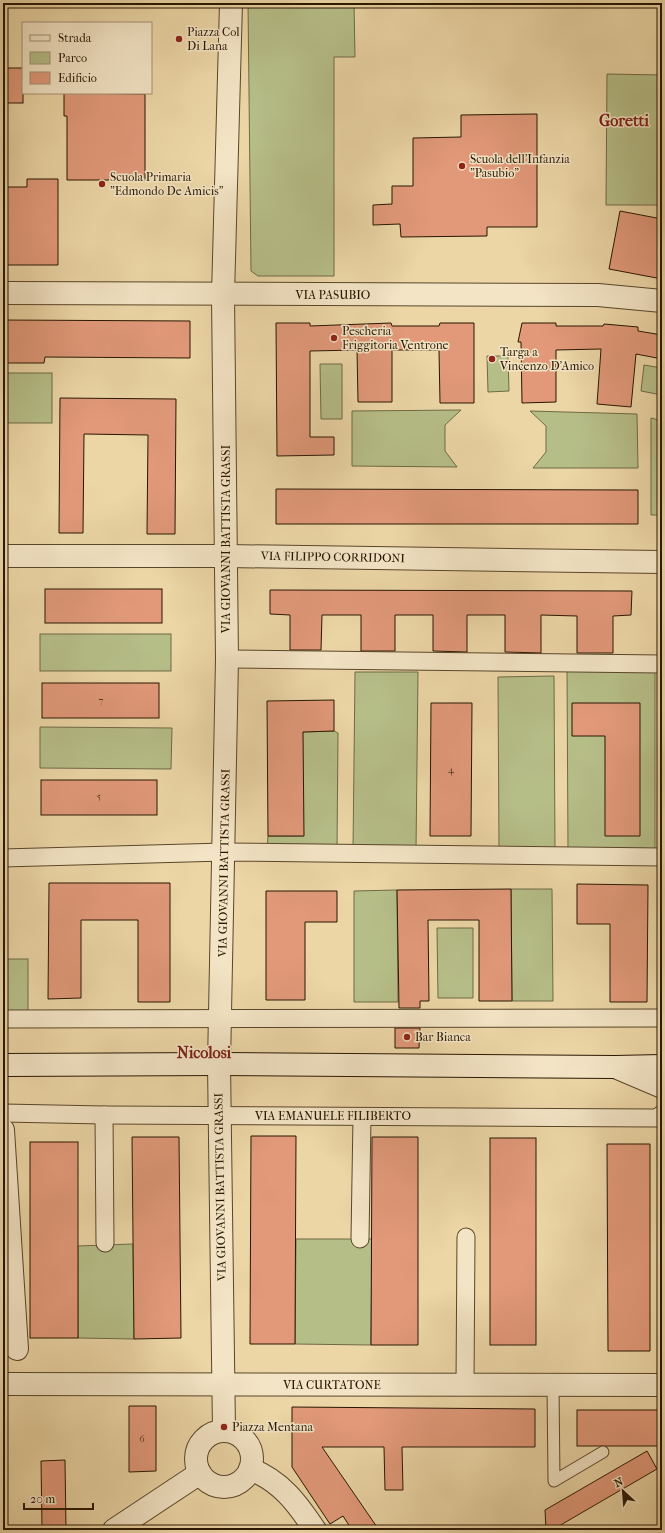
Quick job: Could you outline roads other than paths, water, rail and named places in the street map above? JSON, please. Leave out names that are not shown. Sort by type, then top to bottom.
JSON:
[{"type":"street","points":[[223,295],[231,3]]},
{"type":"street","name":"VIA PASUBIO","points":[[3,293],[223,295],[598,295],[662,301]]},
{"type":"street","name":"VIA GIOVANNI BATTISTA GRASSI","points":[[223,295],[227,659],[219,1116],[224,1431]]},
{"type":"street","name":"VIA FILIPPO CORRIDONI","points":[[3,556],[227,556],[662,562]]},
{"type":"street","points":[[227,659],[662,664]]},
{"type":"street","points":[[3,858],[224,852],[662,857]]},
{"type":"street","points":[[3,1019],[662,1018]]},
{"type":"street","points":[[3,1065],[219,1064],[615,1067],[662,1066]]},
{"type":"street","points":[[615,1067],[662,1087]]},
{"type":"street","name":"VIA EMANUELE FILIBERTO","points":[[3,1113],[104,1116],[657,1118],[662,1114]]},
{"type":"street","points":[[104,1116],[104,1243]]},
{"type":"street","points":[[360,1239],[362,1117]]},
{"type":"street","points":[[3,1130],[17,1349]]},
{"type":"street","points":[[465,1385],[466,1237]]},
{"type":"street","name":"VIA CURTATONE","points":[[3,1384],[662,1385]]},
{"type":"street","points":[[224,1431],[239,1435],[246,1441],[251,1450],[253,1460],[250,1469],[243,1480],[234,1485],[224,1486],[210,1482],[200,1473],[196,1462],[198,1449],[203,1441],[214,1433],[224,1431]]},
{"type":"street","points":[[250,1469],[264,1474],[286,1491],[296,1502],[315,1530]]},
{"type":"street","points":[[114,1530],[200,1473]]},
{"type":"lane","points":[[553,1385],[554,1481],[603,1452]]},
{"type":"place","name":"Piazza Col Di Lana","points":[[179,39]]},
{"type":"place","name":"Scuola dell'Infanzia \"Pasubio\"","points":[[462,166]]},
{"type":"place","name":"Scuola Primaria \"Edmondo De Amicis\"","points":[[102,184]]},
{"type":"place","name":"Pescheria Friggitoria Ventrone","points":[[334,338]]},
{"type":"place","name":"Targa a Vincenzo D'Amico","points":[[492,359]]},
{"type":"place","name":"Bar Bianca","points":[[407,1037]]},
{"type":"place","name":"Piazza Mentana","points":[[224,1427]]},
{"type":"district","name":"Goretti","points":[[624,120]]},
{"type":"district","name":"Nicolosi","points":[[204,1052]]}]
